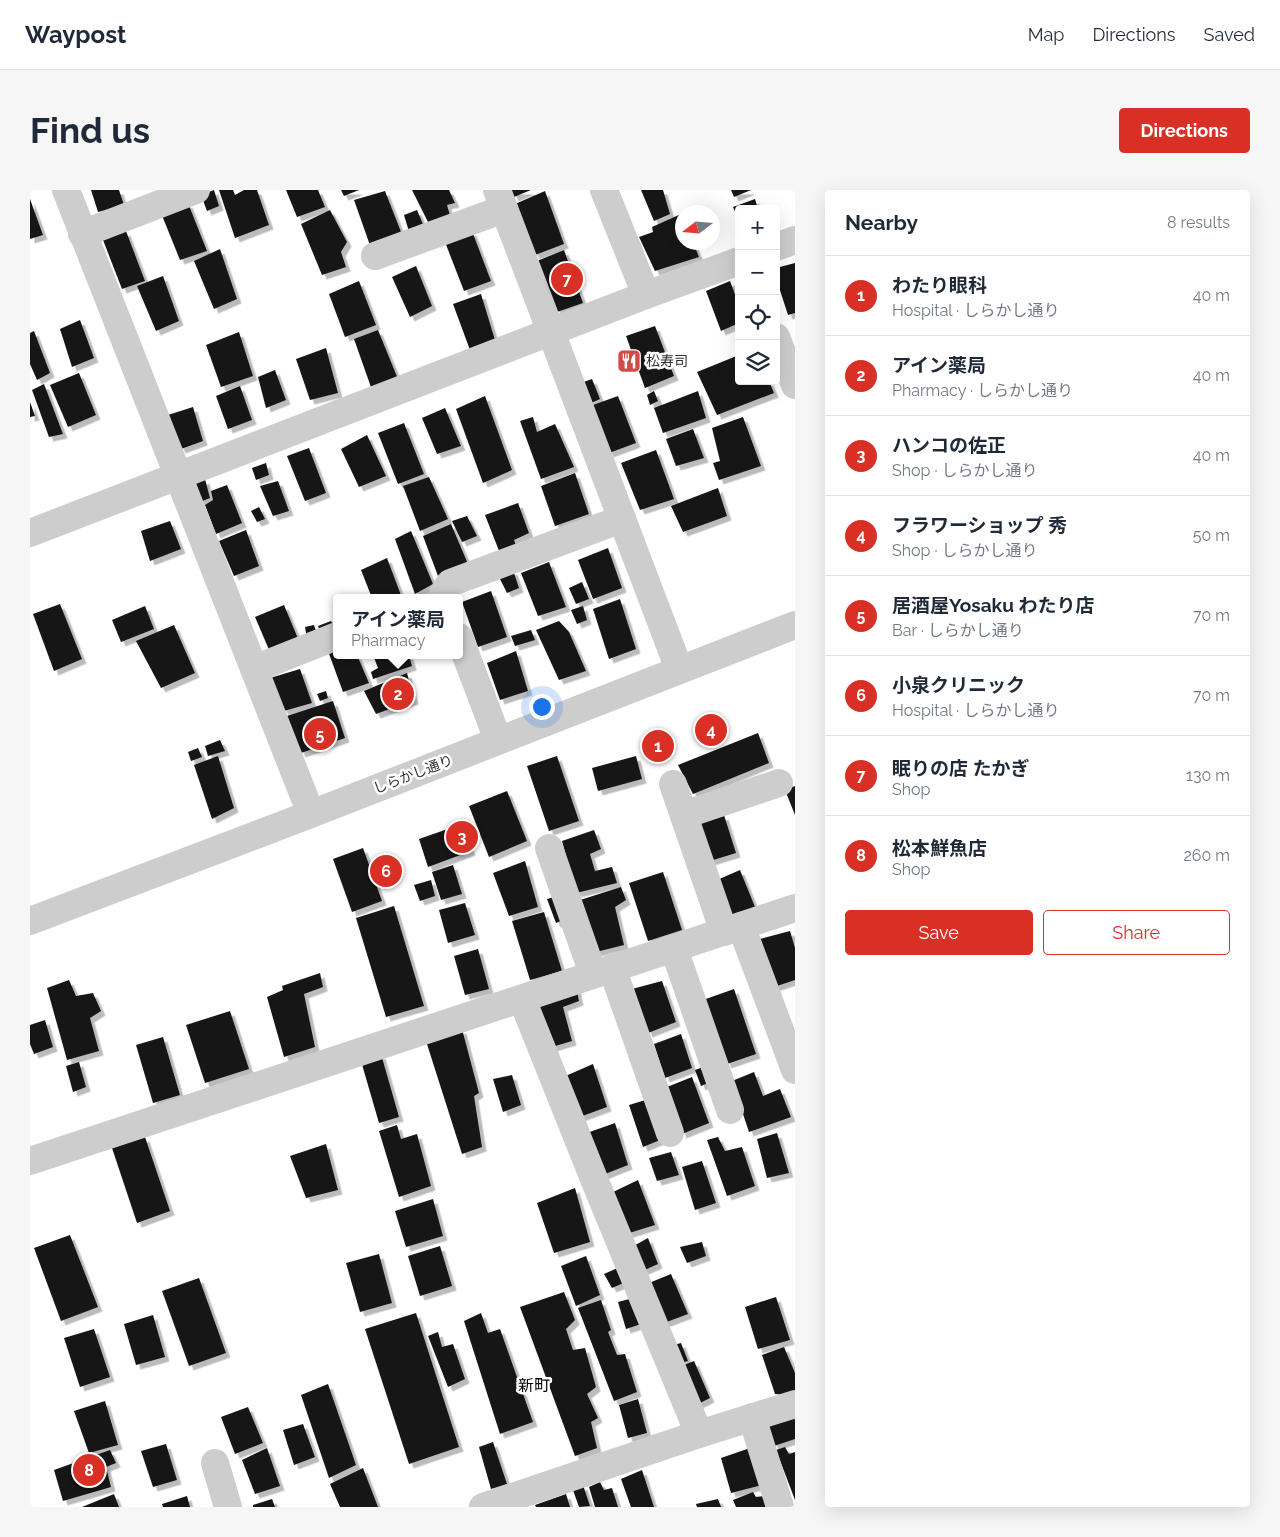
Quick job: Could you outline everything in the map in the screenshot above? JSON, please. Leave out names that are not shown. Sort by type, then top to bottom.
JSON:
[{"type":"street","points":[[66,190],[311,814]]},
{"type":"street","points":[[82,234],[196,190]]},
{"type":"street","points":[[604,190],[646,295]]},
{"type":"street","points":[[375,256],[501,199],[679,669]]},
{"type":"street","points":[[780,246],[795,240]]},
{"type":"street","points":[[30,533],[646,295],[735,262]]},
{"type":"street","points":[[777,340],[795,385]]},
{"type":"street","points":[[442,594],[450,583],[622,519]]},
{"type":"street","name":"しらかし通り","points":[[30,921],[311,814],[795,624]]},
{"type":"street","points":[[254,669],[333,638]]},
{"type":"street","points":[[463,648],[498,740]]},
{"type":"street","points":[[684,815],[779,783]]},
{"type":"street","points":[[673,784],[732,929],[795,1070]]},
{"type":"street","points":[[549,848],[670,1133]]},
{"type":"street","points":[[30,1161],[795,908]]},
{"type":"street","points":[[674,949],[730,1110]]},
{"type":"street","points":[[522,999],[698,1434]]},
{"type":"street","points":[[483,1507],[698,1434],[795,1404]]},
{"type":"street","points":[[752,1417],[780,1507]]},
{"type":"street","points":[[215,1463],[228,1507]]},
{"type":"building","points":[[91,190],[119,190],[124,205],[98,212]]},
{"type":"building","points":[[214,190],[219,206],[207,211],[201,195]]},
{"type":"building","points":[[219,190],[233,190],[235,195],[244,190],[257,190],[269,225],[235,238]]},
{"type":"building","points":[[286,190],[318,190],[325,207],[297,217]]},
{"type":"building","points":[[341,190],[359,190],[344,196]]},
{"type":"building","points":[[412,190],[449,190],[455,203],[447,205],[451,219],[431,228]]},
{"type":"building","points":[[511,190],[531,190],[514,197]]},
{"type":"building","points":[[641,190],[663,190],[670,214],[654,221]]},
{"type":"building","points":[[731,190],[751,190],[734,197]]},
{"type":"building","points":[[385,191],[403,237],[371,248],[354,200]]},
{"type":"building","points":[[545,191],[564,244],[535,255],[515,204]]},
{"type":"building","points":[[30,199],[43,235],[30,239]]},
{"type":"building","points":[[755,199],[757,205],[738,205]]},
{"type":"building","points":[[188,203],[207,251],[180,260],[161,213]]},
{"type":"building","points":[[330,210],[347,242],[341,252],[346,267],[322,275],[301,224]]},
{"type":"building","points":[[417,210],[425,229],[410,235],[404,215]]},
{"type":"building","points":[[675,217],[675,250],[696,250],[699,257],[655,271],[639,237],[653,232],[652,227]]},
{"type":"building","points":[[126,231],[145,281],[122,289],[103,240]]},
{"type":"building","points":[[472,231],[491,281],[464,291],[445,242]]},
{"type":"building","points":[[220,249],[237,299],[214,309],[194,261]]},
{"type":"building","points":[[564,250],[583,303],[557,312],[537,261]]},
{"type":"building","points":[[795,263],[795,313],[788,315],[780,290],[780,267]]},
{"type":"building","points":[[416,266],[432,306],[410,317],[392,277]]},
{"type":"building","points":[[163,276],[179,321],[156,331],[137,286]]},
{"type":"building","points":[[359,281],[376,325],[345,337],[329,294]]},
{"type":"building","points":[[730,281],[735,294],[735,325],[721,331],[706,291]]},
{"type":"building","points":[[481,294],[495,340],[470,350],[453,304]]},
{"type":"building","points":[[80,320],[94,358],[72,367],[60,329]]},
{"type":"building","points":[[655,326],[674,376],[645,388],[626,336]]},
{"type":"building","points":[[378,330],[398,379],[372,390],[354,339]]},
{"type":"building","points":[[34,331],[50,373],[37,380],[30,364],[30,333]]},
{"type":"building","points":[[239,332],[253,376],[221,387],[206,345]]},
{"type":"building","points":[[326,348],[338,393],[310,400],[296,359]]},
{"type":"building","points":[[735,357],[735,385],[771,385],[774,393],[717,415],[697,372]]},
{"type":"building","points":[[275,370],[286,400],[266,408],[258,377]]},
{"type":"building","points":[[79,373],[96,415],[68,427],[50,385]]},
{"type":"building","points":[[592,379],[600,399],[589,404],[581,383]]},
{"type":"building","points":[[44,384],[63,434],[49,437],[32,390]]},
{"type":"building","points":[[240,386],[252,420],[228,429],[216,396]]},
{"type":"building","points":[[654,391],[658,401],[650,405],[647,395]]},
{"type":"building","points":[[698,391],[706,418],[663,433],[654,408]]},
{"type":"building","points":[[485,396],[512,470],[483,483],[456,409]]},
{"type":"building","points":[[618,396],[636,443],[609,453],[593,405]]},
{"type":"building","points":[[30,402],[35,416],[30,417]]},
{"type":"building","points":[[193,407],[203,441],[181,449],[168,415]]},
{"type":"building","points":[[445,408],[461,446],[437,454],[422,418]]},
{"type":"building","points":[[533,417],[537,432],[555,424],[574,467],[541,479],[520,421]]},
{"type":"building","points":[[743,417],[761,466],[719,480],[713,463],[720,461],[712,428]]},
{"type":"building","points":[[404,423],[424,474],[398,484],[378,433]]},
{"type":"building","points":[[693,429],[704,458],[676,466],[666,439]]},
{"type":"building","points":[[367,435],[386,476],[359,487],[341,449]]},
{"type":"building","points":[[309,448],[326,493],[305,501],[287,456]]},
{"type":"building","points":[[656,450],[674,499],[640,510],[621,463]]},
{"type":"building","points":[[266,463],[269,475],[256,480],[252,468]]},
{"type":"building","points":[[575,473],[589,514],[555,526],[541,486]]},
{"type":"building","points":[[429,477],[448,519],[420,531],[403,486]]},
{"type":"building","points":[[205,479],[210,498],[200,502],[193,484]]},
{"type":"building","points":[[278,481],[289,511],[273,516],[260,486]]},
{"type":"building","points":[[227,485],[242,523],[216,534],[205,505],[213,500],[211,491]]},
{"type":"building","points":[[718,488],[727,516],[683,532],[671,506]]},
{"type":"building","points":[[518,503],[529,533],[514,540],[517,548],[501,556],[485,515]]},
{"type":"building","points":[[259,507],[265,519],[257,522],[251,511]]},
{"type":"building","points":[[467,516],[477,536],[462,542],[452,521]]},
{"type":"building","points":[[170,521],[181,549],[150,561],[141,531]]},
{"type":"building","points":[[451,524],[468,564],[438,576],[423,536]]},
{"type":"building","points":[[246,530],[259,566],[234,576],[219,541]]},
{"type":"building","points":[[411,531],[433,584],[415,594],[395,539]]},
{"type":"building","points":[[608,548],[622,588],[593,599],[578,560]]},
{"type":"building","points":[[387,558],[400,594],[370,594],[361,570]]},
{"type":"building","points":[[549,562],[566,607],[538,616],[521,573]]},
{"type":"building","points":[[513,570],[519,588],[507,593],[498,575]]},
{"type":"building","points":[[582,582],[589,599],[576,604],[569,588]]},
{"type":"building","points":[[491,591],[507,637],[478,647],[463,602]]},
{"type":"building","points":[[620,599],[636,649],[609,659],[593,609]]},
{"type":"building","points":[[60,604],[82,659],[54,671],[33,614]]},
{"type":"building","points":[[284,605],[299,641],[270,652],[255,617]]},
{"type":"building","points":[[145,606],[154,629],[121,642],[112,620]]},
{"type":"building","points":[[583,606],[587,620],[577,624],[571,610]]},
{"type":"building","points":[[331,621],[333,632],[322,637],[318,626]]},
{"type":"building","points":[[559,621],[569,632],[586,671],[559,680],[536,630]]},
{"type":"building","points":[[174,625],[195,673],[161,688],[136,641]]},
{"type":"building","points":[[314,625],[318,637],[307,639],[305,627]]},
{"type":"building","points":[[531,630],[535,640],[515,646],[511,636]]},
{"type":"building","points":[[333,649],[333,659],[359,659],[369,683],[343,692],[328,651]]},
{"type":"building","points":[[516,651],[528,691],[500,700],[487,663]]},
{"type":"building","points":[[375,659],[410,659],[412,666],[373,679],[371,672],[378,668]]},
{"type":"building","points":[[300,669],[312,703],[284,711],[270,678]]},
{"type":"building","points":[[407,673],[414,700],[376,714],[364,691]]},
{"type":"building","points":[[326,691],[328,698],[320,701],[317,694]]},
{"type":"building","points":[[333,701],[345,738],[301,753],[287,716]]},
{"type":"building","points":[[758,733],[769,763],[693,794],[678,765]]},
{"type":"building","points":[[220,740],[225,751],[208,756],[205,746]]},
{"type":"building","points":[[198,748],[202,757],[191,761],[188,752]]},
{"type":"building","points":[[218,756],[234,808],[212,819],[194,765]]},
{"type":"building","points":[[557,756],[579,821],[549,831],[527,766]]},
{"type":"building","points":[[636,756],[642,779],[598,791],[592,768]]},
{"type":"building","points":[[795,786],[795,815],[785,790]]},
{"type":"building","points":[[507,791],[527,841],[489,857],[469,806]]},
{"type":"building","points":[[724,815],[736,853],[710,861],[698,823]]},
{"type":"building","points":[[462,824],[471,851],[428,867],[419,839]]},
{"type":"building","points":[[594,830],[601,849],[590,854],[595,871],[612,867],[617,883],[576,893],[562,841]]},
{"type":"building","points":[[363,848],[382,901],[352,912],[333,859]]},
{"type":"building","points":[[525,861],[538,907],[509,916],[493,873]]},
{"type":"building","points":[[453,865],[462,894],[441,900],[432,872]]},
{"type":"building","points":[[740,870],[755,907],[732,917],[717,880]]},
{"type":"building","points":[[663,872],[682,930],[648,941],[629,883]]},
{"type":"building","points":[[431,880],[435,896],[420,901],[414,885]]},
{"type":"building","points":[[621,887],[626,900],[615,907],[624,945],[592,953],[577,901]]},
{"type":"building","points":[[558,896],[565,919],[556,923],[547,899]]},
{"type":"building","points":[[465,903],[475,935],[448,943],[439,910]]},
{"type":"building","points":[[394,906],[424,1006],[386,1017],[356,918]]},
{"type":"building","points":[[544,912],[562,971],[530,980],[512,921]]},
{"type":"building","points":[[790,931],[795,948],[795,980],[774,987],[756,940]]},
{"type":"building","points":[[478,949],[489,989],[465,995],[454,956]]},
{"type":"building","points":[[320,973],[323,987],[304,994],[315,1047],[284,1057],[267,997],[283,990],[282,986]]},
{"type":"building","points":[[69,980],[76,996],[93,993],[101,1011],[90,1018],[99,1051],[67,1060],[47,988]]},
{"type":"building","points":[[662,981],[676,1022],[648,1033],[632,989]]},
{"type":"building","points":[[576,986],[579,1001],[563,1007],[572,1041],[552,1047],[537,1001]]},
{"type":"building","points":[[734,989],[756,1054],[727,1064],[703,1000]]},
{"type":"building","points":[[230,1011],[249,1069],[205,1083],[186,1025]]},
{"type":"building","points":[[45,1020],[53,1047],[34,1054],[30,1044],[30,1025]]},
{"type":"building","points":[[462,1029],[479,1093],[474,1096],[482,1147],[462,1154],[426,1041]]},
{"type":"building","points":[[681,1034],[692,1068],[665,1078],[654,1044]]},
{"type":"building","points":[[163,1037],[180,1095],[153,1103],[136,1045]]},
{"type":"building","points":[[381,1054],[399,1117],[379,1123],[361,1061]]},
{"type":"building","points":[[79,1062],[86,1087],[73,1092],[66,1066]]},
{"type":"building","points":[[593,1064],[607,1107],[577,1118],[561,1078]]},
{"type":"building","points":[[709,1065],[715,1080],[701,1086],[695,1070]]},
{"type":"building","points":[[754,1072],[763,1096],[780,1089],[791,1117],[749,1132],[732,1081]]},
{"type":"building","points":[[512,1075],[521,1105],[503,1112],[493,1079]]},
{"type":"building","points":[[692,1077],[709,1123],[682,1134],[667,1087]]},
{"type":"building","points":[[652,1098],[665,1138],[643,1147],[629,1105]]},
{"type":"building","points":[[615,1123],[628,1165],[600,1176],[584,1134]]},
{"type":"building","points":[[397,1125],[401,1139],[417,1134],[431,1186],[399,1197],[379,1131]]},
{"type":"building","points":[[777,1133],[789,1173],[767,1178],[757,1139]]},
{"type":"building","points":[[145,1137],[170,1211],[137,1223],[112,1148]]},
{"type":"building","points":[[718,1137],[725,1151],[742,1147],[755,1186],[727,1196],[707,1140]]},
{"type":"building","points":[[326,1144],[338,1190],[306,1198],[290,1156]]},
{"type":"building","points":[[671,1152],[679,1175],[657,1181],[649,1158]]},
{"type":"building","points":[[702,1161],[716,1203],[695,1210],[682,1167]]},
{"type":"building","points":[[638,1180],[655,1225],[626,1234],[611,1193]]},
{"type":"building","points":[[575,1188],[590,1242],[554,1253],[537,1203]]},
{"type":"building","points":[[433,1199],[443,1236],[406,1247],[395,1211]]},
{"type":"building","points":[[70,1235],[98,1307],[61,1321],[34,1248]]},
{"type":"building","points":[[648,1238],[658,1264],[640,1272],[630,1248]]},
{"type":"building","points":[[702,1242],[706,1256],[687,1263],[680,1247]]},
{"type":"building","points":[[440,1246],[452,1286],[420,1296],[408,1256]]},
{"type":"building","points":[[379,1254],[392,1303],[360,1312],[346,1263]]},
{"type":"building","points":[[586,1256],[600,1295],[576,1306],[561,1266]]},
{"type":"building","points":[[622,1266],[628,1281],[612,1288],[604,1274]]},
{"type":"building","points":[[671,1274],[688,1314],[664,1323],[649,1283]]},
{"type":"building","points":[[199,1278],[226,1353],[189,1366],[162,1291]]},
{"type":"building","points":[[564,1292],[575,1320],[566,1329],[573,1350],[585,1348],[596,1387],[587,1394],[598,1418],[591,1422],[597,1448],[575,1456],[520,1307]]},
{"type":"building","points":[[776,1297],[790,1340],[758,1349],[745,1307]]},
{"type":"building","points":[[633,1298],[644,1323],[626,1329],[618,1302]]},
{"type":"building","points":[[601,1300],[611,1330],[608,1332],[617,1355],[625,1354],[637,1392],[614,1401],[578,1308]]},
{"type":"building","points":[[416,1313],[459,1447],[409,1464],[365,1329]]},
{"type":"building","points":[[481,1313],[488,1333],[500,1329],[533,1422],[500,1434],[464,1321]]},
{"type":"building","points":[[153,1315],[165,1357],[136,1365],[124,1324]]},
{"type":"building","points":[[94,1329],[110,1377],[80,1387],[64,1338]]},
{"type":"building","points":[[438,1332],[442,1347],[453,1344],[465,1379],[448,1387],[428,1336]]},
{"type":"building","points":[[681,1343],[688,1361],[676,1364],[670,1346]]},
{"type":"building","points":[[784,1347],[795,1373],[795,1393],[790,1395],[775,1394],[762,1355]]},
{"type":"building","points":[[694,1361],[710,1398],[696,1405],[679,1367]]},
{"type":"building","points":[[328,1384],[356,1465],[329,1478],[301,1395]]},
{"type":"building","points":[[638,1399],[647,1433],[628,1438],[619,1405]]},
{"type":"building","points":[[105,1401],[118,1445],[89,1453],[74,1411]]},
{"type":"building","points":[[248,1407],[263,1443],[235,1454],[221,1417]]},
{"type":"building","points":[[793,1415],[795,1420],[795,1439],[774,1446],[767,1425]]},
{"type":"building","points":[[303,1424],[315,1457],[294,1465],[283,1430]]},
{"type":"building","points":[[493,1442],[507,1484],[491,1489],[479,1447]]},
{"type":"building","points":[[166,1444],[177,1480],[153,1487],[141,1451]]},
{"type":"building","points":[[785,1447],[789,1454],[795,1452],[795,1500],[776,1450]]},
{"type":"building","points":[[267,1448],[280,1486],[255,1494],[242,1460]]},
{"type":"building","points":[[750,1448],[762,1485],[731,1493],[721,1458]]},
{"type":"building","points":[[110,1450],[116,1463],[106,1467],[111,1487],[63,1501],[54,1470]]},
{"type":"building","points":[[363,1468],[378,1507],[340,1507],[330,1484]]},
{"type":"building","points":[[642,1470],[654,1507],[631,1507],[621,1479]]},
{"type":"building","points":[[600,1482],[604,1490],[612,1488],[618,1507],[595,1507],[589,1487]]},
{"type":"building","points":[[583,1485],[590,1506],[579,1507],[573,1490]]},
{"type":"building","points":[[753,1492],[756,1497],[765,1496],[769,1507],[736,1507],[733,1500]]},
{"type":"building","points":[[114,1494],[119,1507],[82,1507]]},
{"type":"building","points":[[566,1494],[570,1507],[536,1507],[535,1505]]},
{"type":"building","points":[[187,1496],[190,1507],[163,1507],[162,1504]]},
{"type":"building","points":[[272,1499],[275,1507],[253,1507],[253,1505]]},
{"type":"building","points":[[718,1499],[721,1507],[697,1507],[696,1504]]},
{"type":"place","name":"眠りの店 たかぎ","points":[[567,279]]},
{"type":"place","name":"松寿司","points":[[629,361]]},
{"type":"place","name":"アイン薬局","points":[[398,694]]},
{"type":"place","name":"フラワーショップ 秀","points":[[711,730]]},
{"type":"place","name":"居酒屋Yosaku わたり店","points":[[320,734]]},
{"type":"place","name":"わたり眼科","points":[[658,746]]},
{"type":"place","name":"ハンコの佐正","points":[[462,837]]},
{"type":"place","name":"小泉クリニック","points":[[386,871]]},
{"type":"place","name":"松本鮮魚店","points":[[89,1470]]},
{"type":"district","name":"新町","points":[[534,1385]]}]
